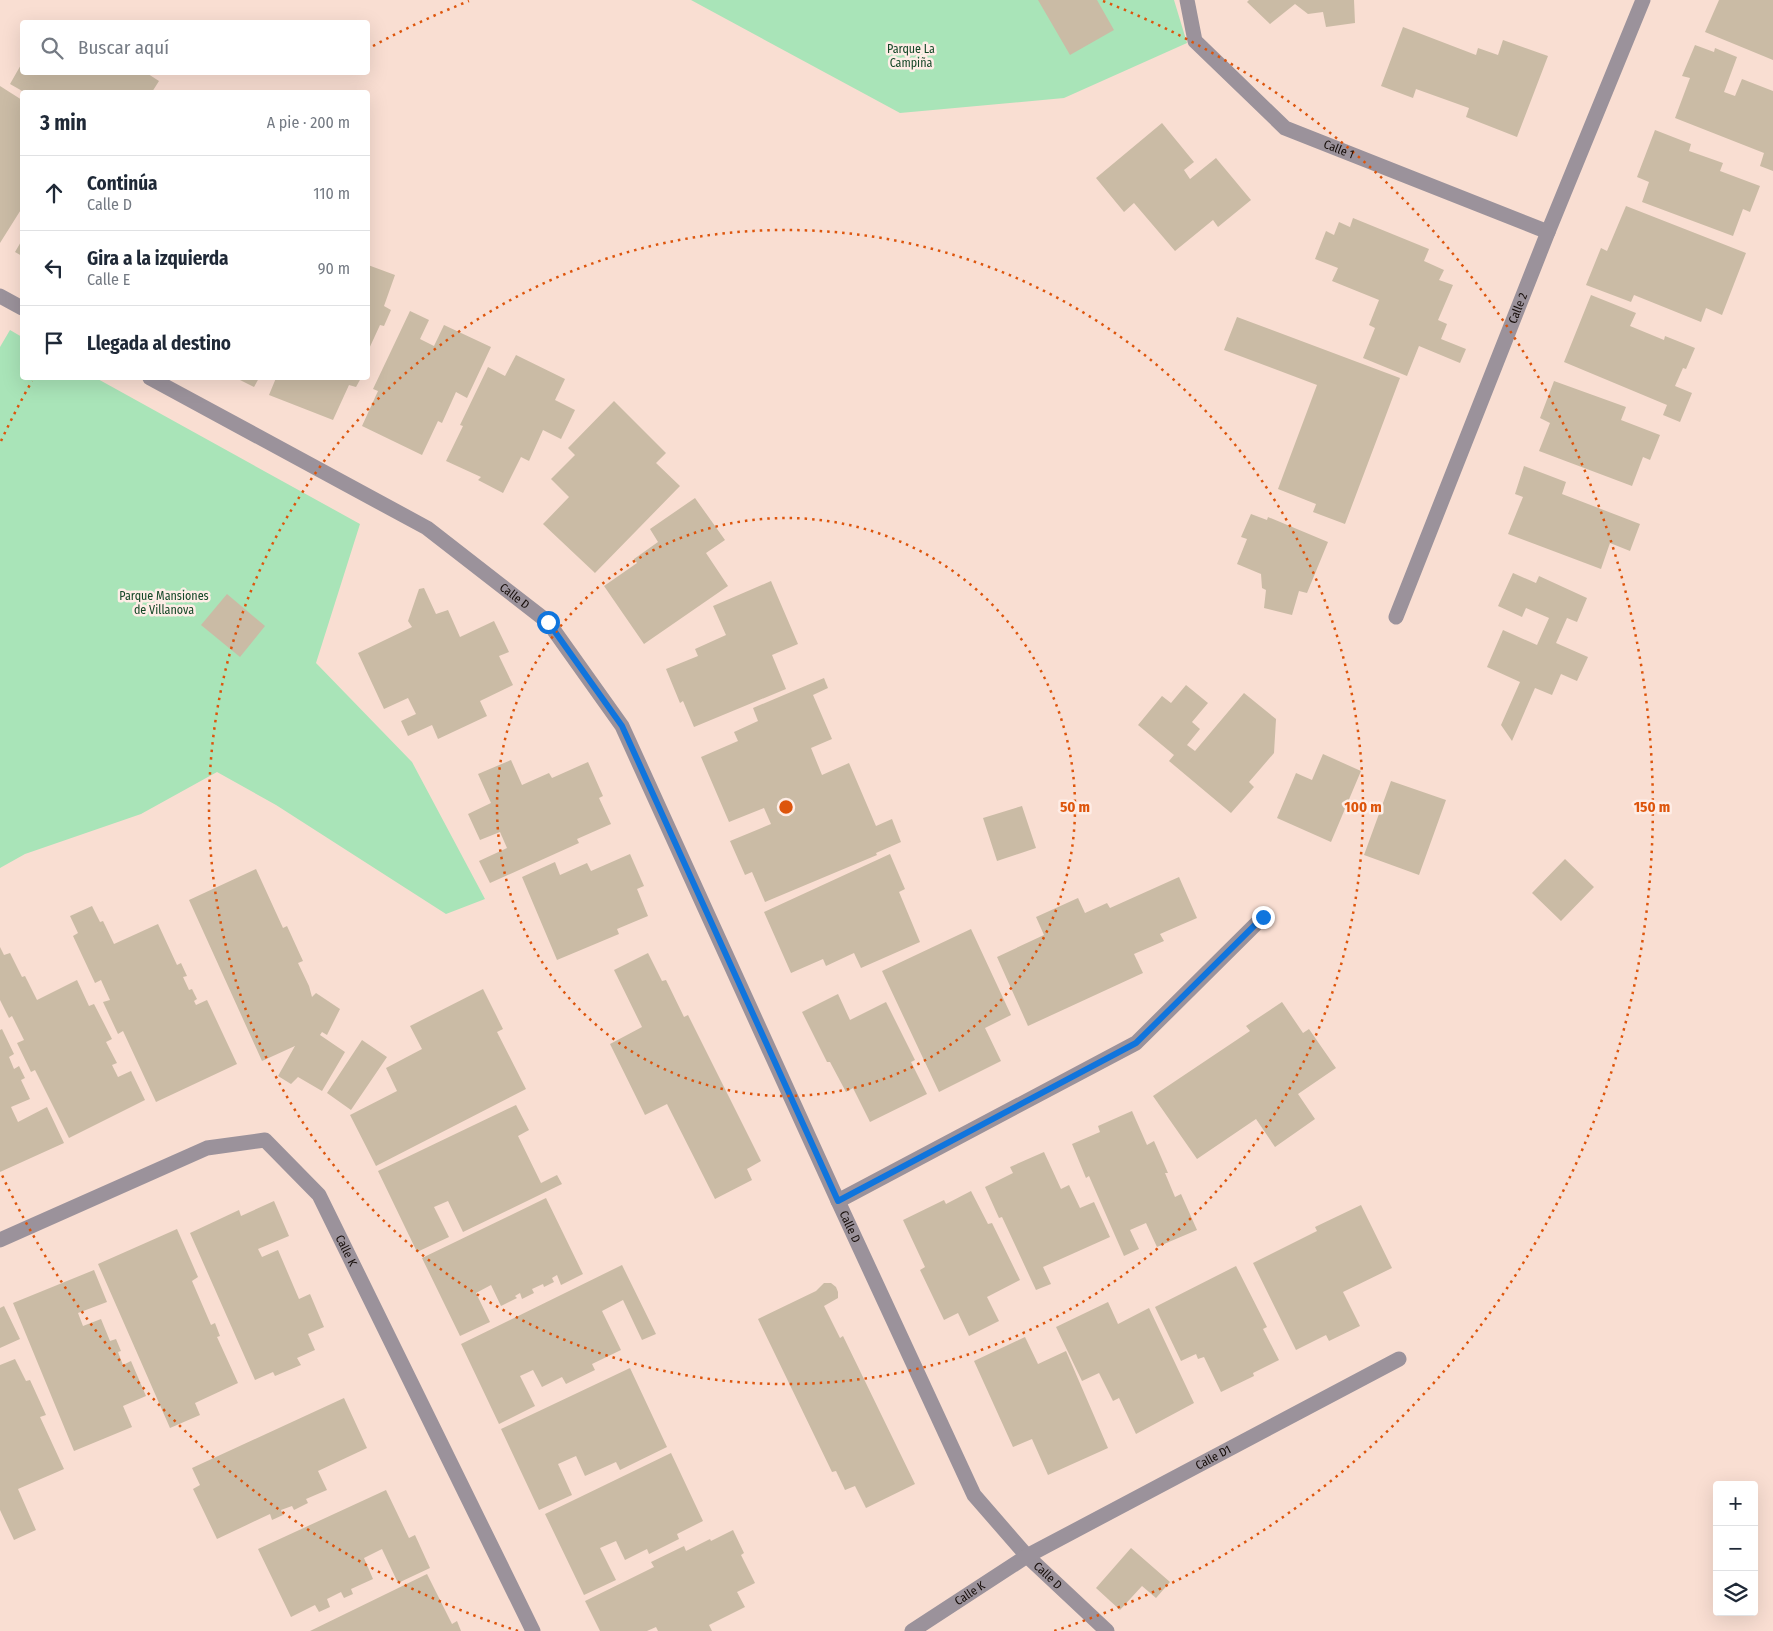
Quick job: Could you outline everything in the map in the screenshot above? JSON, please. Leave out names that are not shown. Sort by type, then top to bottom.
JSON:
[{"type":"street","name":"Calle 1","points":[[1187,0],[1196,41],[1285,128],[1548,232]]},
{"type":"street","name":"Calle 2","points":[[1396,617],[1548,232],[1643,0]]},
{"type":"street","points":[[0,296],[20,307]]},
{"type":"street","name":"Calle D","points":[[154,380],[427,528],[548,622],[622,726],[974,1495],[1027,1556],[1107,1631]]},
{"type":"street","points":[[838,1201],[1136,1043],[1263,917]]},
{"type":"street","name":"Calle K","points":[[0,1240],[207,1148],[265,1140],[319,1196],[533,1631]]},
{"type":"street","name":"Calle D1","points":[[1027,1556],[1399,1359]]},
{"type":"street","name":"Calle K","points":[[912,1631],[1027,1556]]},
{"type":"green space","name":"Parque La Campiña","points":[[691,0],[1174,0],[1187,43],[1064,98],[900,113]]},
{"type":"green space","name":"Parque Mansiones de Villanova","points":[[10,330],[20,336],[20,380],[100,380],[360,524],[316,663],[412,762],[485,899],[446,914],[276,805],[217,772],[141,814],[25,854],[0,868],[0,347]]},
{"type":"building","points":[[1038,0],[1097,0],[1114,30],[1070,55]]},
{"type":"building","points":[[1249,0],[1354,0],[1355,23],[1326,27],[1323,12],[1308,14],[1295,4],[1270,24],[1247,2]]},
{"type":"building","points":[[1719,0],[1773,0],[1773,60],[1705,32]]},
{"type":"building","points":[[1403,27],[1476,55],[1478,48],[1498,55],[1503,40],[1548,56],[1517,137],[1466,117],[1469,108],[1416,89],[1413,98],[1381,86]]},
{"type":"building","points":[[1695,45],[1714,52],[1715,48],[1737,57],[1724,92],[1735,96],[1742,79],[1773,91],[1773,171],[1760,166],[1764,153],[1675,118],[1690,78],[1682,76]]},
{"type":"building","points":[[20,66],[20,75],[150,75],[159,81],[153,90],[20,90],[10,84]]},
{"type":"building","points":[[0,86],[20,99],[20,211],[0,243]]},
{"type":"building","points":[[1162,123],[1194,162],[1184,170],[1190,179],[1216,158],[1251,200],[1218,227],[1213,220],[1175,251],[1134,203],[1124,212],[1096,178]]},
{"type":"building","points":[[1655,130],[1691,144],[1689,151],[1723,163],[1720,171],[1760,186],[1750,212],[1743,209],[1733,236],[1642,202],[1649,182],[1637,177]]},
{"type":"building","points":[[1626,206],[1746,253],[1722,315],[1706,308],[1701,322],[1634,295],[1631,302],[1586,285],[1601,248],[1607,251]]},
{"type":"building","points":[[1353,218],[1429,249],[1424,261],[1444,270],[1439,280],[1453,285],[1438,320],[1447,324],[1441,339],[1466,349],[1460,363],[1419,346],[1407,376],[1363,358],[1375,328],[1369,325],[1379,300],[1332,281],[1338,268],[1315,259],[1326,231],[1334,235],[1339,222],[1350,227]]},
{"type":"building","points":[[20,243],[20,255],[15,252]]},
{"type":"building","points":[[370,266],[395,275],[384,306],[391,310],[384,326],[380,325],[370,347]]},
{"type":"building","points":[[1591,295],[1636,313],[1630,326],[1664,340],[1665,336],[1695,348],[1686,369],[1683,368],[1675,386],[1692,393],[1680,422],[1663,415],[1667,405],[1564,362]]},
{"type":"building","points":[[410,311],[429,320],[420,339],[434,346],[444,325],[491,347],[467,398],[456,392],[442,423],[438,421],[422,455],[362,426],[378,391],[373,389]]},
{"type":"building","points":[[1237,317],[1400,378],[1345,524],[1313,512],[1316,504],[1278,489],[1317,385],[1224,350]]},
{"type":"building","points":[[516,355],[565,379],[555,400],[575,410],[561,439],[543,430],[529,461],[521,457],[503,493],[478,480],[481,477],[446,461],[463,426],[460,425],[488,367],[505,376]]},
{"type":"building","points":[[240,380],[258,380],[254,387]]},
{"type":"building","points":[[275,380],[360,380],[356,387],[349,385],[333,420],[269,395]]},
{"type":"building","points":[[1554,381],[1626,407],[1621,420],[1660,435],[1650,460],[1643,457],[1632,486],[1539,451],[1550,423],[1540,418]]},
{"type":"building","points":[[614,401],[666,453],[656,463],[680,486],[595,573],[543,524],[569,497],[551,479],[575,455],[568,448]]},
{"type":"building","points":[[1524,466],[1566,482],[1562,494],[1640,524],[1630,551],[1610,543],[1601,569],[1508,534],[1523,497],[1515,494]]},
{"type":"building","points":[[695,498],[725,540],[706,553],[728,586],[644,644],[604,586],[637,563],[634,559],[658,542],[650,529]]},
{"type":"building","points":[[1251,514],[1267,520],[1268,517],[1328,542],[1307,593],[1299,591],[1292,615],[1264,608],[1266,590],[1262,588],[1261,574],[1237,564],[1247,539],[1241,537]]},
{"type":"building","points":[[1513,573],[1536,583],[1539,576],[1587,598],[1577,622],[1567,618],[1556,643],[1588,657],[1577,681],[1561,674],[1552,695],[1535,688],[1512,741],[1501,725],[1520,682],[1487,667],[1503,630],[1537,645],[1549,618],[1526,608],[1522,617],[1498,606]]},
{"type":"building","points":[[771,581],[798,644],[772,655],[786,689],[694,727],[683,701],[680,703],[666,669],[698,656],[695,649],[726,635],[713,606]]},
{"type":"building","points":[[424,588],[436,614],[448,610],[460,637],[494,621],[509,652],[499,656],[513,685],[480,701],[487,716],[438,739],[432,725],[408,736],[401,721],[416,714],[408,698],[384,709],[358,653],[412,627],[408,621],[419,589]]},
{"type":"building","points":[[227,594],[265,626],[240,657],[201,625]]},
{"type":"building","points":[[824,678],[828,688],[813,695],[832,739],[811,748],[822,775],[849,763],[876,826],[892,819],[901,842],[876,853],[877,855],[765,902],[752,872],[745,875],[730,841],[771,824],[764,808],[729,822],[701,757],[738,741],[734,732],[758,721],[753,708]]},
{"type":"building","points":[[1186,685],[1208,703],[1192,722],[1200,729],[1187,745],[1195,751],[1244,693],[1276,719],[1274,753],[1249,782],[1254,787],[1231,813],[1169,761],[1174,755],[1138,725],[1162,696],[1171,703]]},
{"type":"building","points":[[1323,754],[1361,771],[1331,842],[1277,818],[1296,773],[1312,780]]},
{"type":"building","points":[[511,760],[522,785],[549,773],[552,778],[588,762],[603,796],[599,798],[611,824],[577,839],[579,843],[490,883],[479,861],[507,848],[500,832],[480,840],[468,814],[491,803],[478,774]]},
{"type":"building","points":[[1391,781],[1446,800],[1419,875],[1364,855]]},
{"type":"building","points":[[1022,806],[1036,848],[997,861],[983,818]]},
{"type":"building","points":[[630,854],[644,886],[637,889],[648,916],[617,929],[619,934],[557,960],[522,877],[555,862],[560,875],[587,863],[591,871]]},
{"type":"building","points":[[890,854],[905,889],[899,892],[920,942],[861,968],[854,953],[826,966],[823,959],[791,973],[764,912]]},
{"type":"building","points":[[1565,859],[1594,887],[1561,921],[1532,893]]},
{"type":"building","points":[[256,869],[283,928],[287,926],[303,961],[298,963],[312,997],[316,993],[340,1009],[327,1035],[322,1032],[320,1035],[345,1052],[322,1091],[298,1077],[291,1084],[278,1076],[295,1046],[262,1061],[189,900]]},
{"type":"building","points":[[1179,877],[1197,918],[1160,934],[1164,941],[1134,954],[1143,973],[1028,1026],[997,957],[1044,935],[1036,917],[1078,898],[1085,913],[1107,903],[1110,908]]},
{"type":"building","points":[[92,906],[100,922],[103,921],[114,944],[158,924],[177,965],[181,963],[187,976],[183,977],[189,990],[192,989],[197,999],[194,1001],[196,1005],[207,1000],[237,1064],[156,1102],[123,1031],[118,1034],[103,1002],[110,1000],[101,980],[95,983],[73,936],[78,933],[70,916]]},
{"type":"building","points":[[971,929],[1011,1015],[985,1028],[1001,1061],[939,1092],[882,971]]},
{"type":"building","points":[[0,947],[4,955],[10,953],[22,977],[25,976],[37,1000],[77,980],[89,1006],[94,1004],[112,1039],[106,1042],[117,1063],[112,1065],[118,1077],[131,1071],[145,1100],[69,1138],[35,1070],[31,1072],[17,1043],[24,1040],[12,1016],[9,1018],[0,1000]]},
{"type":"building","points":[[648,953],[662,981],[666,980],[684,1017],[688,1015],[761,1161],[747,1169],[752,1180],[715,1199],[667,1104],[645,1115],[610,1044],[642,1027],[614,970]]},
{"type":"building","points":[[483,989],[503,1029],[497,1032],[526,1089],[376,1166],[350,1115],[397,1091],[386,1068],[422,1049],[410,1026]]},
{"type":"building","points":[[838,994],[850,1020],[886,1002],[915,1060],[911,1062],[927,1094],[870,1122],[853,1088],[846,1092],[830,1062],[827,1062],[802,1012]]},
{"type":"building","points":[[1282,1002],[1303,1033],[1309,1029],[1336,1068],[1298,1094],[1315,1119],[1275,1147],[1256,1119],[1197,1159],[1153,1096],[1250,1031],[1246,1026]]},
{"type":"building","points":[[2,1029],[14,1054],[9,1057],[14,1069],[19,1066],[25,1078],[21,1080],[30,1099],[11,1107],[18,1122],[47,1107],[64,1143],[0,1172],[0,1030]]},
{"type":"building","points":[[362,1040],[387,1057],[351,1110],[327,1093]]},
{"type":"building","points":[[516,1105],[529,1130],[518,1136],[541,1183],[557,1175],[562,1184],[463,1232],[448,1201],[434,1207],[449,1237],[417,1252],[378,1171]]},
{"type":"building","points":[[1132,1111],[1147,1145],[1154,1141],[1168,1173],[1165,1173],[1175,1197],[1181,1194],[1197,1230],[1157,1247],[1146,1223],[1130,1230],[1139,1249],[1124,1256],[1089,1176],[1086,1178],[1072,1144],[1100,1132],[1098,1126]]},
{"type":"building","points":[[1044,1152],[1061,1189],[1069,1185],[1080,1208],[1094,1202],[1110,1237],[1043,1267],[1051,1284],[1036,1290],[1002,1217],[999,1218],[985,1187],[1013,1173],[1010,1167]]},
{"type":"building","points":[[971,1191],[988,1224],[992,1223],[1020,1280],[987,1297],[999,1321],[969,1336],[958,1313],[944,1320],[920,1270],[925,1267],[903,1220],[944,1200],[946,1204]]},
{"type":"building","points":[[546,1198],[583,1274],[561,1285],[557,1275],[552,1278],[554,1282],[544,1287],[543,1284],[532,1289],[534,1293],[522,1299],[520,1293],[515,1296],[517,1298],[501,1306],[491,1285],[476,1293],[490,1322],[460,1336],[422,1258]]},
{"type":"building","points":[[274,1201],[289,1236],[258,1249],[262,1257],[278,1250],[299,1299],[310,1294],[324,1327],[308,1334],[315,1350],[297,1358],[301,1365],[275,1376],[273,1372],[255,1380],[190,1233],[239,1210],[241,1216]]},
{"type":"building","points":[[1361,1205],[1392,1268],[1343,1292],[1360,1326],[1329,1341],[1326,1335],[1296,1350],[1253,1263],[1317,1231],[1315,1227]]},
{"type":"building","points":[[177,1229],[198,1277],[192,1281],[211,1325],[215,1323],[220,1336],[217,1337],[238,1383],[195,1403],[200,1415],[170,1428],[98,1264]]},
{"type":"building","points":[[622,1265],[656,1334],[642,1340],[623,1300],[602,1311],[621,1350],[592,1364],[595,1370],[566,1384],[562,1377],[542,1387],[533,1370],[520,1376],[535,1406],[499,1424],[461,1344]]},
{"type":"building","points":[[1236,1266],[1267,1327],[1263,1329],[1279,1360],[1253,1373],[1254,1376],[1221,1392],[1204,1357],[1198,1359],[1196,1354],[1181,1361],[1155,1307]]},
{"type":"building","points":[[94,1270],[107,1302],[78,1313],[83,1326],[101,1319],[110,1341],[116,1339],[121,1351],[118,1352],[123,1365],[131,1361],[146,1396],[123,1406],[132,1427],[74,1451],[13,1303]]},
{"type":"building","points":[[824,1283],[831,1283],[836,1287],[838,1298],[824,1306],[840,1338],[843,1336],[915,1484],[866,1508],[855,1486],[845,1490],[836,1471],[832,1472],[758,1319],[816,1291]]},
{"type":"building","points":[[1108,1302],[1118,1324],[1149,1308],[1194,1403],[1136,1434],[1119,1398],[1113,1401],[1099,1373],[1082,1381],[1056,1327]]},
{"type":"building","points":[[4,1306],[20,1339],[0,1348],[0,1308]]},
{"type":"building","points":[[1025,1337],[1038,1364],[1066,1351],[1108,1448],[1048,1475],[1032,1439],[1013,1447],[974,1361]]},
{"type":"building","points":[[15,1359],[26,1381],[30,1380],[46,1415],[40,1417],[64,1469],[18,1489],[36,1530],[14,1540],[0,1510],[0,1365]]},
{"type":"building","points":[[630,1368],[667,1447],[620,1470],[616,1462],[585,1476],[576,1456],[558,1464],[572,1495],[539,1510],[501,1429]]},
{"type":"building","points":[[344,1398],[367,1448],[318,1471],[327,1490],[306,1499],[308,1503],[294,1510],[292,1506],[281,1510],[283,1515],[272,1520],[270,1514],[217,1539],[193,1489],[200,1485],[192,1468]]},
{"type":"building","points":[[671,1453],[703,1521],[677,1534],[679,1539],[649,1554],[647,1549],[625,1560],[616,1541],[600,1548],[616,1580],[584,1595],[545,1514]]},
{"type":"building","points":[[386,1490],[409,1538],[415,1535],[430,1568],[398,1583],[382,1549],[364,1558],[373,1579],[351,1589],[353,1594],[344,1598],[341,1592],[327,1599],[330,1607],[319,1612],[315,1605],[291,1617],[258,1549]]},
{"type":"building","points":[[733,1530],[744,1553],[741,1555],[755,1583],[737,1592],[745,1607],[709,1625],[712,1631],[658,1631],[656,1627],[647,1631],[600,1631],[585,1601],[654,1567],[651,1562],[684,1546],[686,1551]]},
{"type":"building","points":[[1131,1548],[1170,1582],[1156,1598],[1142,1586],[1120,1610],[1096,1588]]},
{"type":"building","points":[[427,1574],[452,1624],[457,1621],[461,1631],[310,1631]]},
{"type":"route","points":[[548,622],[622,726],[838,1201],[1136,1043],[1263,917]]}]
